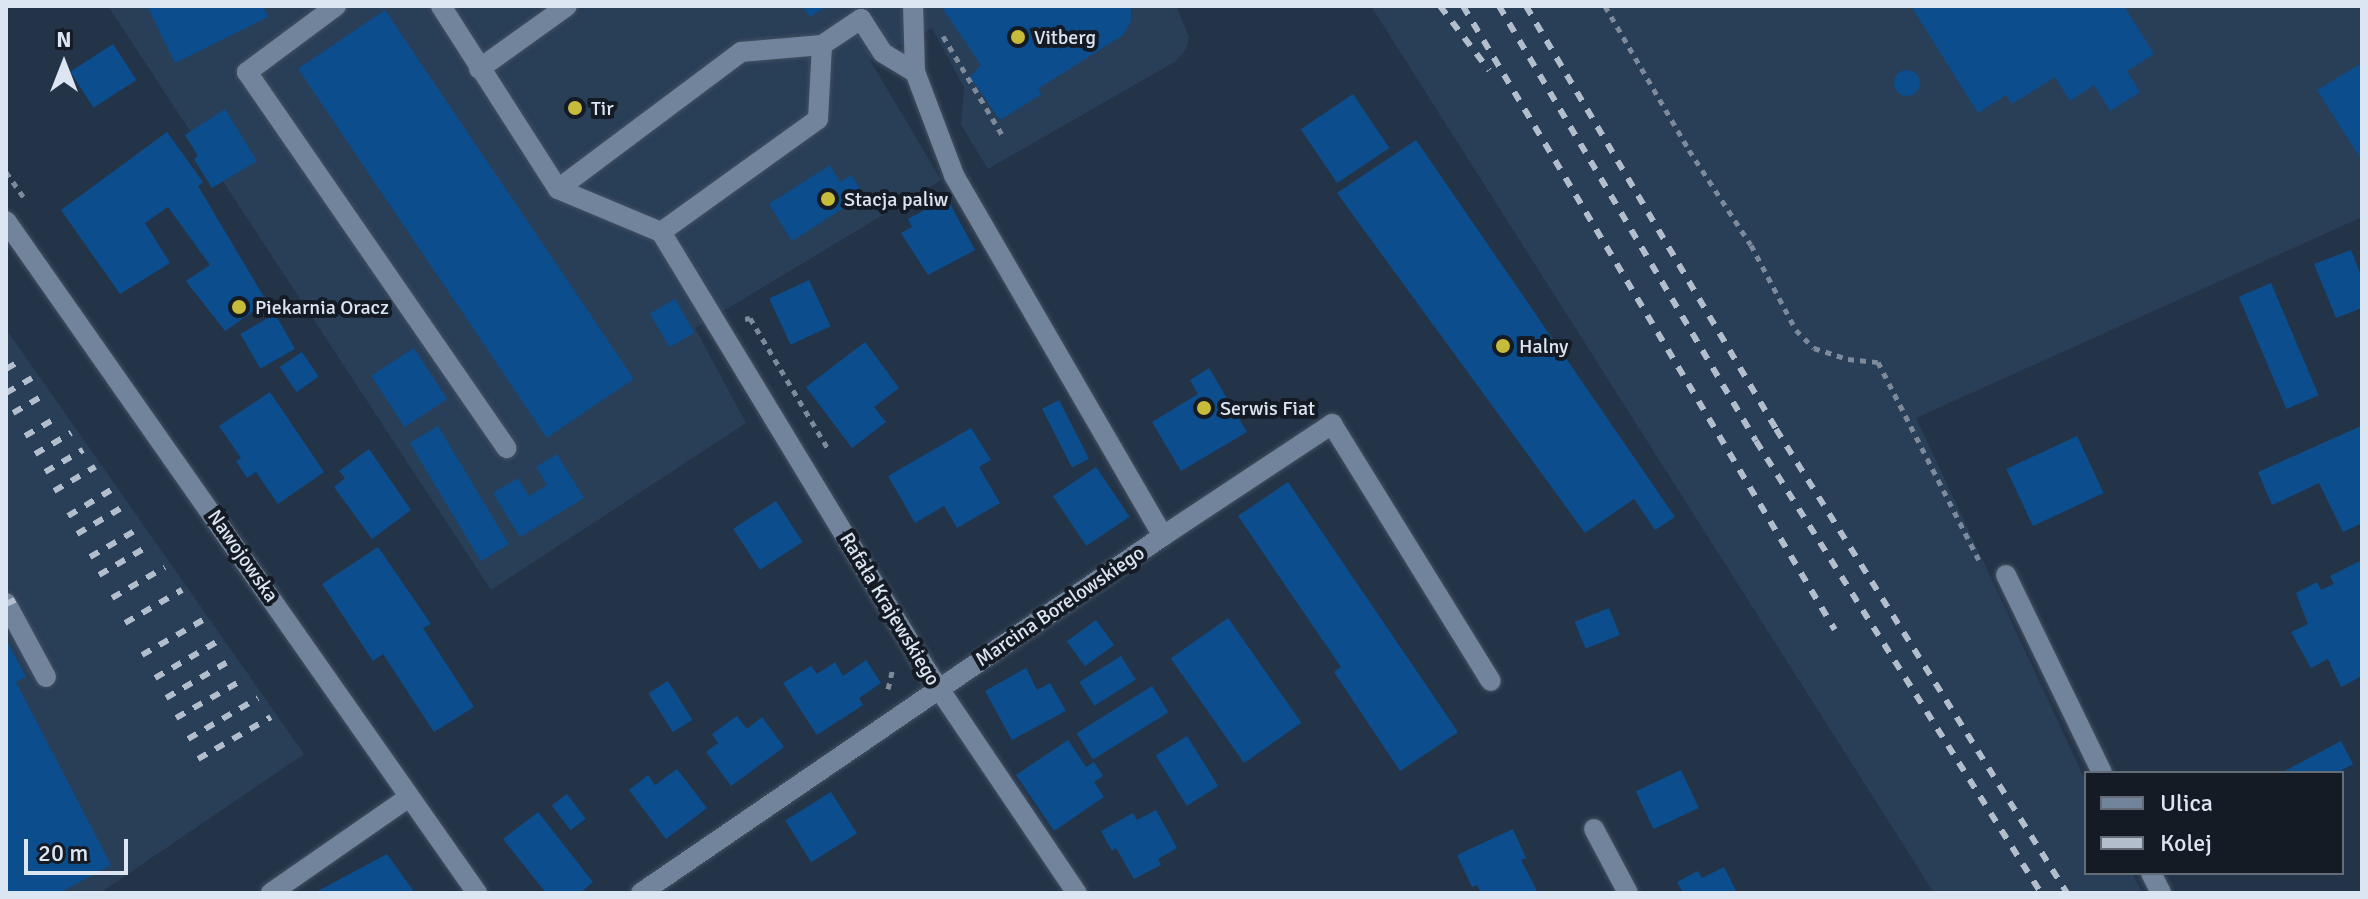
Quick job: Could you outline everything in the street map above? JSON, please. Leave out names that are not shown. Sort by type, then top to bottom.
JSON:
[{"type":"street","points":[[336,6],[314,13],[247,72],[506,448]]},
{"type":"street","points":[[441,6],[558,189],[661,232],[818,119],[822,45]]},
{"type":"street","points":[[479,69],[567,6]]},
{"type":"street","name":"Marcina Borelowskiego","points":[[641,893],[1163,536],[954,175],[915,72],[913,6]]},
{"type":"street","points":[[558,189],[741,52],[822,45],[861,19],[883,53],[915,72]]},
{"type":"street","name":"Nawojowska","points":[[6,221],[477,893]]},
{"type":"street","name":"Rafała Krajewskiego","points":[[661,232],[938,689],[1077,893]]},
{"type":"street","points":[[1163,536],[1332,424],[1491,681]]},
{"type":"street","points":[[2006,575],[2101,771]]},
{"type":"street","points":[[6,603],[46,677]]},
{"type":"street","points":[[271,893],[409,797]]},
{"type":"street","points":[[1594,829],[1628,893]]},
{"type":"street","points":[[2152,875],[2161,893]]},
{"type":"path","points":[[1605,6],[1689,150],[1751,245],[1796,330],[1814,348],[1848,359],[1878,362],[1987,576],[1992,579],[2006,575]]},
{"type":"path","points":[[936,24],[1004,138]]},
{"type":"shaded area","points":[[108,6],[1176,6],[1189,37],[1186,49],[1176,61],[988,169],[961,125],[964,87],[932,28],[870,60],[941,180],[695,328],[746,423],[491,590]]},
{"type":"shaded area","points":[[1371,6],[2362,6],[2362,217],[1916,418],[2084,777],[2084,875],[2133,875],[2143,893],[1934,893]]},
{"type":"shaded area","points":[[6,329],[304,754],[100,893],[6,893]]},
{"type":"building","points":[[147,6],[263,6],[268,17],[175,63]]},
{"type":"building","points":[[802,6],[827,6],[810,17]]},
{"type":"building","points":[[941,6],[1131,6],[1131,21],[1123,35],[1038,89],[1042,94],[1000,120],[970,77],[981,65]]},
{"type":"building","points":[[1911,6],[2124,6],[2154,54],[2127,71],[2140,92],[2110,111],[2094,85],[2070,101],[2055,77],[2012,104],[2006,95],[1978,113]]},
{"type":"building","points":[[385,10],[634,379],[547,438],[298,69]]},
{"type":"building","points":[[113,44],[136,80],[94,108],[70,72]]},
{"type":"building","points":[[2362,63],[2362,161],[2317,90]]},
{"type":"building","points":[[1907,70],[1916,74],[1920,83],[1916,92],[1907,96],[1898,92],[1894,83],[1898,74]]},
{"type":"building","points":[[1353,94],[1389,148],[1337,183],[1301,129]]},
{"type":"building","points":[[225,109],[257,161],[212,188],[194,159],[198,156],[185,135]]},
{"type":"building","points":[[167,132],[203,182],[198,186],[267,302],[225,331],[186,281],[210,265],[168,207],[145,223],[170,263],[120,294],[61,210]]},
{"type":"building","name":"Halny","points":[[1416,140],[1675,517],[1655,530],[1634,499],[1585,533],[1337,193]]},
{"type":"building","points":[[830,165],[840,182],[851,175],[864,195],[792,241],[769,204]]},
{"type":"building","points":[[947,198],[975,250],[928,275],[901,233],[912,227],[908,219]]},
{"type":"building","points":[[2351,250],[2362,278],[2362,308],[2336,318],[2314,264]]},
{"type":"building","points":[[809,280],[831,326],[791,345],[769,299]]},
{"type":"building","points":[[2271,283],[2319,395],[2286,409],[2239,297]]},
{"type":"building","points":[[675,299],[694,333],[669,347],[650,314]]},
{"type":"building","points":[[275,314],[295,349],[260,369],[240,334]]},
{"type":"building","points":[[865,342],[899,388],[874,407],[886,422],[852,448],[806,387]]},
{"type":"building","points":[[414,348],[447,399],[404,427],[371,376]]},
{"type":"building","points":[[302,352],[319,377],[296,392],[280,367]]},
{"type":"building","name":"Serwis Fiat","points":[[1209,368],[1247,432],[1181,471],[1152,422],[1198,394],[1190,380]]},
{"type":"building","points":[[270,392],[324,472],[278,504],[256,472],[247,478],[236,461],[241,458],[219,426]]},
{"type":"building","points":[[1059,400],[1089,459],[1072,467],[1042,409]]},
{"type":"building","points":[[438,426],[509,544],[481,561],[410,443]]},
{"type":"building","points":[[2361,426],[2362,523],[2343,532],[2319,483],[2272,505],[2258,472]]},
{"type":"building","points":[[971,428],[991,460],[979,467],[1000,503],[957,528],[944,506],[915,523],[888,476]]},
{"type":"building","points":[[2077,436],[2104,493],[2033,526],[2006,469]]},
{"type":"building","points":[[369,449],[411,510],[372,539],[334,487],[345,478],[339,471]]},
{"type":"building","points":[[557,454],[584,498],[520,537],[493,493],[518,478],[529,496],[547,485],[536,467]]},
{"type":"building","points":[[1096,467],[1130,517],[1086,546],[1053,496]]},
{"type":"building","points":[[1288,482],[1458,732],[1400,771],[1334,672],[1341,667],[1238,516]]},
{"type":"building","points":[[776,501],[803,542],[760,570],[733,529]]},
{"type":"building","points":[[378,547],[431,624],[423,628],[474,707],[434,732],[383,654],[373,661],[322,584]]},
{"type":"building","points":[[2362,560],[2362,676],[2341,687],[2328,659],[2311,668],[2291,632],[2308,624],[2296,593],[2317,582],[2321,590],[2334,584],[2330,576]]},
{"type":"building","points":[[1609,608],[1620,635],[1586,649],[1575,622]]},
{"type":"building","points":[[1228,618],[1301,723],[1244,763],[1171,658]]},
{"type":"building","points":[[1096,620],[1114,645],[1085,666],[1067,641]]},
{"type":"building","points":[[6,639],[26,677],[16,682],[111,865],[59,893],[6,893]]},
{"type":"building","points":[[1121,656],[1136,680],[1094,706],[1079,682]]},
{"type":"building","points":[[866,660],[881,683],[859,698],[863,705],[817,735],[783,683],[811,666],[817,674],[835,662],[843,676]]},
{"type":"building","points":[[1026,668],[1037,690],[1050,683],[1066,711],[1012,740],[985,691]]},
{"type":"building","points":[[668,681],[692,720],[673,732],[648,693]]},
{"type":"building","points":[[1152,686],[1168,712],[1093,759],[1077,733]]},
{"type":"building","points":[[737,716],[747,729],[762,717],[784,747],[731,786],[706,752],[718,743],[712,734]]},
{"type":"building","points":[[1187,736],[1218,786],[1187,806],[1156,756]]},
{"type":"building","points":[[1068,740],[1086,767],[1094,762],[1103,776],[1094,782],[1104,797],[1054,831],[1016,775]]},
{"type":"building","points":[[2341,741],[2353,764],[2341,771],[2285,771]]},
{"type":"building","points":[[677,769],[707,808],[666,839],[629,790],[648,775],[655,785]]},
{"type":"building","points":[[1681,770],[1699,808],[1653,829],[1636,791]]},
{"type":"building","points":[[831,792],[857,834],[811,862],[785,821]]},
{"type":"building","points":[[567,794],[586,819],[570,830],[552,805]]},
{"type":"building","points":[[1156,810],[1177,848],[1158,859],[1161,865],[1134,879],[1116,848],[1112,851],[1101,831],[1133,813],[1137,820]]},
{"type":"building","points":[[538,812],[593,882],[580,893],[546,893],[503,839]]},
{"type":"building","points":[[1513,829],[1526,858],[1521,860],[1538,893],[1481,893],[1477,885],[1472,887],[1457,855]]},
{"type":"building","points":[[387,854],[415,893],[314,893]]},
{"type":"building","points":[[1724,867],[1737,893],[1683,893],[1677,882],[1698,871],[1702,878]]},
{"type":"railway","points":[[1440,6],[1489,70]]},
{"type":"railway","points":[[1463,6],[1835,630]]},
{"type":"railway","points":[[1499,6],[1756,441],[2041,893]]},
{"type":"railway","points":[[1526,6],[1776,429],[2067,893]]},
{"type":"railway","points":[[6,369],[20,361]]},
{"type":"railway","points":[[6,393],[32,378]]},
{"type":"railway","points":[[13,413],[44,395]]},
{"type":"railway","points":[[25,436],[59,416]]},
{"type":"railway","points":[[35,454],[71,433]]},
{"type":"railway","points":[[45,472],[83,450]]},
{"type":"railway","points":[[54,491],[95,467]]},
{"type":"railway","points":[[68,516],[111,490]]},
{"type":"railway","points":[[77,534],[123,507]]},
{"type":"railway","points":[[90,557],[138,529]]},
{"type":"railway","points":[[99,575],[150,545]]},
{"type":"railway","points":[[112,598],[165,567]]},
{"type":"railway","points":[[125,623],[182,590]]},
{"type":"railway","points":[[6,604],[17,599]]},
{"type":"railway","points":[[142,655],[203,620]]},
{"type":"railway","points":[[155,678],[218,641]]},
{"type":"railway","points":[[166,698],[231,660]]},
{"type":"railway","points":[[176,718],[244,679]]},
{"type":"railway","points":[[188,739],[258,698]]},
{"type":"railway","points":[[198,759],[271,717]]},
{"type":"place","name":"Vitberg","points":[[1018,37]]},
{"type":"place","name":"Tir","points":[[575,108]]},
{"type":"place","name":"Stacja paliw","points":[[828,199]]},
{"type":"place","name":"Piekarnia Oracz","points":[[239,307]]},
{"type":"place","name":"Halny","points":[[1503,346]]},
{"type":"place","name":"Serwis Fiat","points":[[1204,408]]}]
